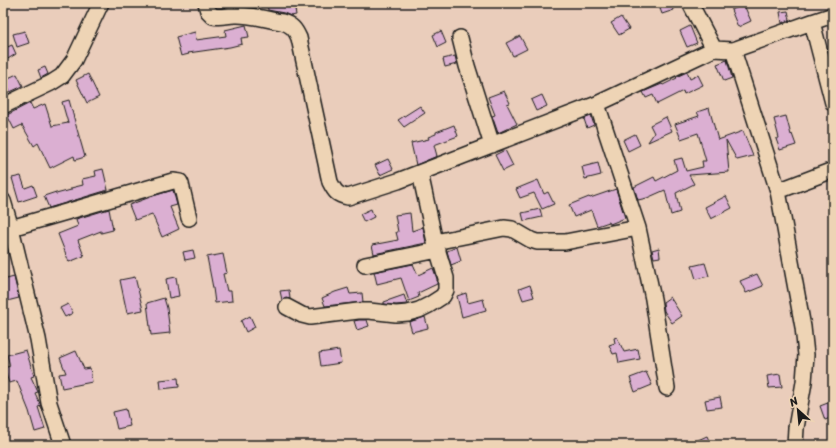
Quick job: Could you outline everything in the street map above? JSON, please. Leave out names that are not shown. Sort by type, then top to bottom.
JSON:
[{"type":"street","points":[[3,106],[51,83],[62,76],[74,60],[101,3]]},
{"type":"street","points":[[206,3],[208,11],[216,17],[243,15],[282,22],[288,24],[294,29],[299,38],[330,182],[334,190],[340,195],[348,197],[420,173],[597,104],[714,49],[733,50],[833,15]]},
{"type":"street","points":[[690,3],[714,49]]},
{"type":"street","points":[[812,22],[833,103]]},
{"type":"street","points":[[460,38],[466,66],[492,145]]},
{"type":"street","points":[[733,50],[778,191],[803,326],[806,355],[804,382],[796,428],[795,445]]},
{"type":"street","points":[[597,104],[638,228],[653,299],[667,388]]},
{"type":"street","points":[[778,191],[833,170]]},
{"type":"street","points":[[287,307],[302,315],[310,317],[358,311],[408,314],[429,305],[443,296],[446,290],[446,278],[420,173]]},
{"type":"street","points":[[11,228],[173,182],[180,182],[181,184],[189,218]]},
{"type":"street","points":[[3,201],[38,339],[49,403],[63,445]]},
{"type":"street","points":[[365,265],[504,228],[512,229],[537,242],[565,242],[638,228]]},
{"type":"building","points":[[267,3],[294,3],[296,15],[291,16],[268,10]]},
{"type":"building","points":[[658,3],[671,3],[674,10],[662,14]]},
{"type":"building","points":[[744,5],[751,21],[738,27],[731,10]]},
{"type":"building","points":[[788,11],[790,20],[782,23],[780,12]]},
{"type":"building","points":[[621,17],[629,29],[619,35],[611,23]]},
{"type":"building","points":[[246,25],[249,37],[241,38],[242,44],[188,53],[189,54],[181,56],[176,37],[195,32],[196,40],[226,36],[225,30]]},
{"type":"building","points":[[690,26],[697,43],[687,47],[680,31]]},
{"type":"building","points":[[25,31],[29,43],[17,47],[13,34]]},
{"type":"building","points":[[441,31],[446,43],[438,47],[433,35]]},
{"type":"building","points":[[520,36],[527,49],[513,56],[506,43]]},
{"type":"building","points":[[12,45],[16,54],[6,60],[3,54],[3,49]]},
{"type":"building","points":[[455,56],[457,64],[445,67],[443,59]]},
{"type":"building","points":[[727,60],[732,78],[724,81],[717,64]]},
{"type":"building","points":[[45,67],[48,74],[41,78],[38,70]]},
{"type":"building","points":[[687,72],[690,79],[698,75],[703,85],[684,94],[683,91],[657,104],[653,95],[646,98],[643,92],[662,84],[663,85]]},
{"type":"building","points":[[17,74],[23,86],[10,92],[4,80]]},
{"type":"building","points":[[88,74],[99,97],[87,103],[76,80]]},
{"type":"building","points":[[504,91],[510,103],[507,104],[517,124],[498,133],[492,116],[495,115],[488,97]]},
{"type":"building","points":[[542,95],[547,106],[536,111],[531,100]]},
{"type":"building","points":[[69,100],[85,157],[75,160],[74,156],[50,168],[38,143],[34,146],[22,125],[14,129],[7,115],[30,103],[33,109],[45,104],[52,126],[68,123],[62,102]]},
{"type":"building","points":[[420,106],[425,113],[404,127],[398,120]]},
{"type":"building","points":[[709,108],[718,140],[743,131],[753,156],[737,160],[726,140],[729,172],[689,175],[694,184],[676,193],[680,212],[671,215],[665,190],[647,198],[638,200],[634,187],[654,177],[656,181],[677,170],[674,160],[682,158],[686,171],[703,167],[702,161],[706,161],[698,133],[681,139],[675,124],[699,116],[697,112]]},
{"type":"building","points":[[591,116],[594,125],[587,128],[584,119]]},
{"type":"building","points":[[786,116],[791,135],[792,134],[796,145],[780,150],[776,139],[779,138],[774,119]]},
{"type":"building","points":[[666,117],[672,131],[648,142],[654,133],[650,125]]},
{"type":"building","points":[[454,125],[458,136],[434,145],[437,156],[416,165],[411,143],[429,139],[428,137],[436,134],[436,132]]},
{"type":"building","points":[[635,134],[640,145],[628,151],[623,140]]},
{"type":"building","points":[[505,150],[513,166],[503,171],[495,155]]},
{"type":"building","points":[[388,159],[393,169],[380,175],[375,165]]},
{"type":"building","points":[[598,163],[601,175],[585,179],[582,167]]},
{"type":"building","points":[[103,169],[108,190],[49,208],[44,196],[56,192],[56,194],[71,190],[71,188],[83,185],[82,179],[96,176],[95,171]]},
{"type":"building","points":[[21,176],[25,188],[33,185],[37,196],[19,202],[12,178]]},
{"type":"building","points":[[538,180],[544,194],[548,192],[554,204],[542,209],[534,193],[520,198],[516,189]]},
{"type":"building","points":[[616,189],[625,218],[610,224],[609,222],[597,226],[591,210],[574,217],[569,205]]},
{"type":"building","points":[[173,190],[177,205],[170,207],[179,229],[162,237],[152,214],[135,220],[129,205]]},
{"type":"building","points":[[726,196],[732,208],[711,219],[705,207]]},
{"type":"building","points":[[109,209],[113,230],[101,233],[101,231],[78,240],[84,256],[69,262],[58,234],[78,226],[76,219]]},
{"type":"building","points":[[371,209],[374,217],[364,222],[360,214]]},
{"type":"building","points":[[540,209],[542,217],[524,221],[522,213]]},
{"type":"building","points":[[410,213],[412,231],[423,227],[426,243],[374,254],[372,245],[398,240],[395,215]]},
{"type":"building","points":[[457,247],[461,261],[451,265],[447,251]]},
{"type":"building","points":[[659,248],[660,257],[654,258],[652,250]]},
{"type":"building","points":[[193,250],[195,258],[185,260],[183,252]]},
{"type":"building","points":[[223,254],[227,273],[223,274],[227,291],[231,291],[232,301],[215,303],[207,257]]},
{"type":"building","points":[[705,263],[709,276],[696,279],[692,266]]},
{"type":"building","points":[[413,264],[418,275],[433,268],[437,279],[437,284],[418,293],[419,297],[409,301],[401,278],[377,284],[374,272]]},
{"type":"building","points":[[757,274],[763,286],[746,293],[740,281]]},
{"type":"building","points":[[14,277],[19,298],[3,302],[3,280]]},
{"type":"building","points":[[135,277],[143,310],[127,313],[120,280]]},
{"type":"building","points":[[176,277],[179,296],[169,298],[166,279]]},
{"type":"building","points":[[530,285],[534,297],[523,300],[519,289]]},
{"type":"building","points":[[348,288],[350,294],[362,293],[363,302],[325,306],[322,298]]},
{"type":"building","points":[[289,290],[290,299],[286,298],[282,300],[280,291]]},
{"type":"building","points":[[466,293],[468,303],[483,299],[486,310],[462,317],[457,296]]},
{"type":"building","points":[[404,295],[407,304],[384,304],[384,302]]},
{"type":"building","points":[[670,297],[682,316],[672,323],[664,311],[663,302]]},
{"type":"building","points":[[164,298],[167,308],[170,333],[151,335],[147,303]]},
{"type":"building","points":[[68,304],[73,313],[65,317],[60,308]]},
{"type":"building","points":[[250,316],[255,327],[246,332],[241,321]]},
{"type":"building","points":[[425,317],[428,328],[412,332],[409,322]]},
{"type":"building","points":[[367,320],[369,326],[357,330],[354,321]]},
{"type":"building","points":[[617,337],[624,352],[638,349],[640,359],[619,363],[617,353],[613,354],[609,345],[615,343],[614,338]]},
{"type":"building","points":[[26,350],[34,376],[31,377],[38,392],[35,393],[41,406],[38,407],[45,429],[35,432],[29,411],[17,381],[9,383],[4,368],[10,366],[7,355]]},
{"type":"building","points":[[339,350],[341,363],[321,366],[319,353]]},
{"type":"building","points":[[76,351],[84,369],[90,368],[92,382],[62,388],[59,374],[66,373],[60,358]]},
{"type":"building","points":[[646,372],[652,385],[635,392],[630,378]]},
{"type":"building","points":[[780,374],[782,387],[769,388],[767,376]]},
{"type":"building","points":[[178,378],[179,387],[161,389],[160,380]]},
{"type":"building","points":[[720,397],[722,407],[707,409],[705,400]]},
{"type":"building","points":[[833,401],[833,417],[825,420],[820,406]]},
{"type":"building","points":[[126,409],[130,426],[117,429],[113,412]]},
{"type":"building","points":[[707,436],[711,445],[687,445]]}]
